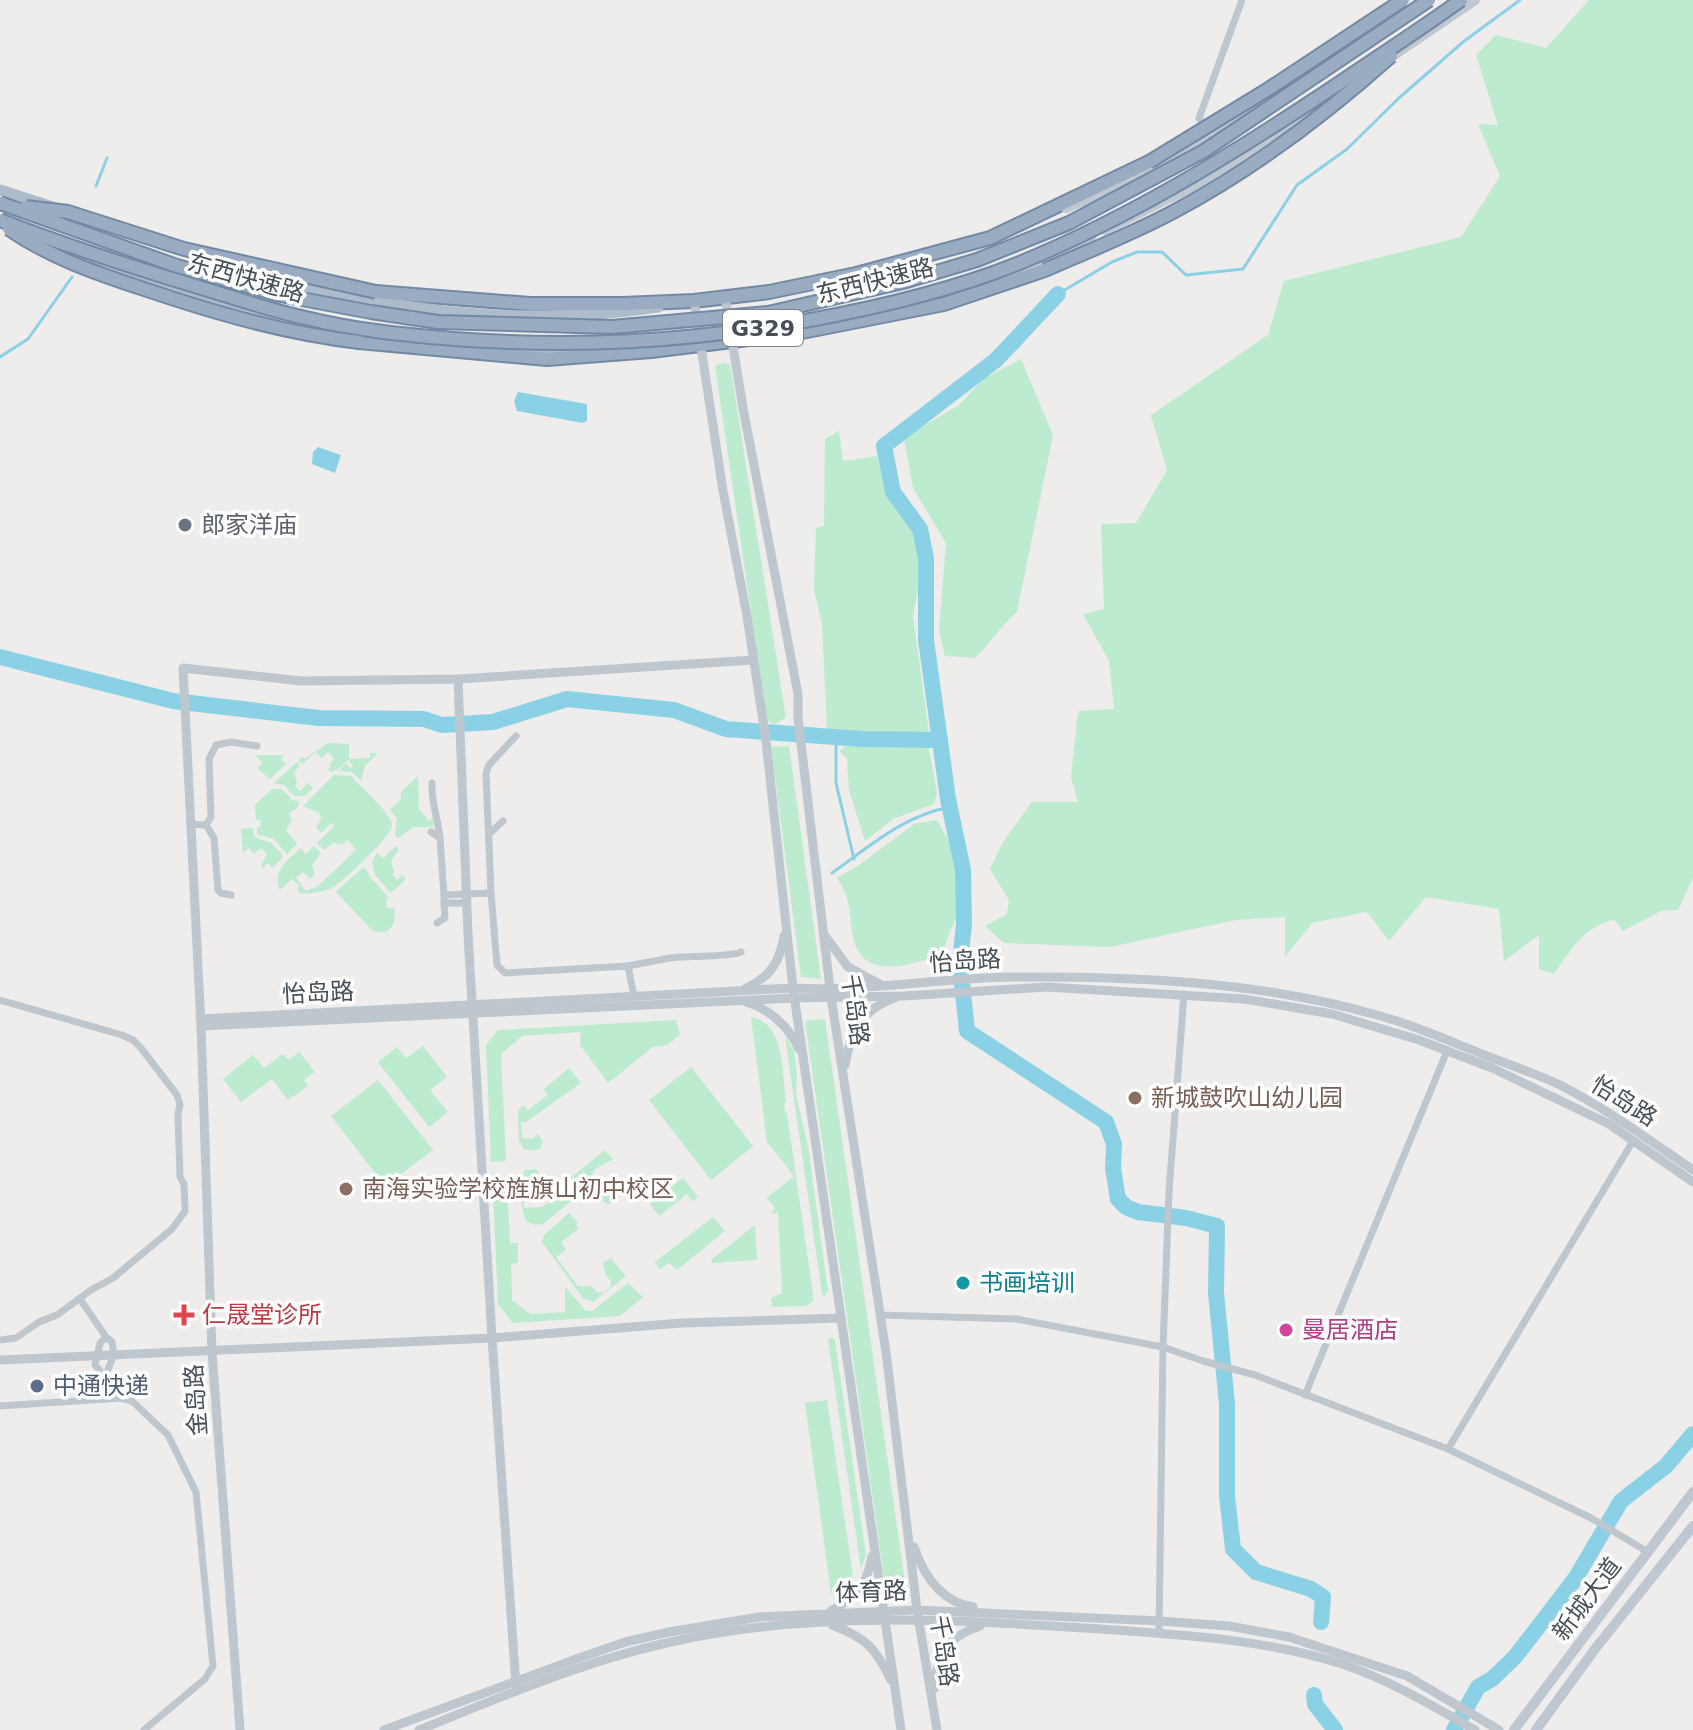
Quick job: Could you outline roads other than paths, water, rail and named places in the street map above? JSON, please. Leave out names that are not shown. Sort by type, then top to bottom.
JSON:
[{"type":"highway","points":[[0,203],[68,212],[184,249],[376,292],[530,304],[694,301],[769,292],[856,274],[990,238],[1149,162],[1270,88],[1404,0]]},
{"type":"highway","name":"东西快速路","points":[[0,203],[177,266],[280,295],[438,322],[612,327],[768,313],[948,269],[1069,223],[1204,151],[1429,0]]},
{"type":"highway","name":"东西快速路","points":[[0,224],[308,319],[408,335],[551,345],[682,339],[739,332],[856,312],[934,291],[1015,264],[1158,196],[1242,148],[1461,0]]},
{"type":"highway","points":[[0,224],[56,255],[110,278],[199,308],[300,335],[547,359],[733,342],[797,333],[944,304],[1045,270],[1173,212],[1272,151],[1340,101],[1424,26]]},
{"type":"main road","points":[[990,238],[1121,186],[1211,136],[1404,0]]},
{"type":"main road","points":[[733,342],[927,299],[1031,267],[1232,166],[1475,0]]},
{"type":"main road","points":[[0,190],[258,275],[371,301],[498,316],[608,314],[694,301]]},
{"type":"main road","points":[[0,224],[87,260],[232,306],[352,333],[553,350],[701,346]]},
{"type":"main road","name":"新城大道","points":[[1514,1730],[1693,1492]]},
{"type":"main road","name":"新城大道","points":[[1536,1730],[1595,1649],[1693,1526]]},
{"type":"street","points":[[1232,166],[1199,118],[1242,0]]},
{"type":"street","name":"千岛路","points":[[725,297],[798,694],[798,718],[831,994],[880,1315],[917,1610],[937,1730]]},
{"type":"street","points":[[694,301],[766,741],[794,993],[901,1730]]},
{"type":"street","points":[[516,1686],[492,1338],[458,679],[753,660]]},
{"type":"street","name":"金岛路","points":[[240,1730],[212,1352],[183,668],[301,681],[458,679]]},
{"type":"street","points":[[516,736],[489,765],[486,773],[491,893],[497,965],[501,971],[628,966],[677,957],[734,956],[741,952]]},
{"type":"street","points":[[206,825],[211,817],[211,751],[216,745],[231,742],[257,746]]},
{"type":"street","points":[[432,783],[431,801],[438,816],[445,918],[437,923]]},
{"type":"street","points":[[489,834],[503,821]]},
{"type":"street","points":[[190,824],[206,825]]},
{"type":"street","points":[[206,825],[214,838],[218,890],[231,895]]},
{"type":"street","points":[[431,832],[440,838]]},
{"type":"street","points":[[444,899],[467,899],[491,893]]},
{"type":"street","points":[[740,995],[771,972],[782,953],[786,925]]},
{"type":"street","points":[[825,935],[848,967],[888,987]]},
{"type":"street","points":[[628,966],[634,996]]},
{"type":"street","name":"怡岛路","points":[[831,994],[888,987],[939,989],[976,980],[1007,977],[1218,986],[1283,994],[1374,1014],[1426,1031],[1557,1084],[1612,1114],[1693,1170]]},
{"type":"street","points":[[844,1077],[851,1041],[859,1021],[877,1007],[904,996],[939,989],[982,991],[1047,987],[1244,999],[1332,1014],[1447,1051],[1549,1094],[1609,1124],[1693,1182]]},
{"type":"street","points":[[1159,1633],[1163,1347],[1169,1192],[1184,994]]},
{"type":"street","points":[[473,1008],[634,996],[740,995],[773,1016],[790,1033],[803,1056]]},
{"type":"street","points":[[200,1023],[740,995],[904,996]]},
{"type":"street","points":[[0,1000],[133,1040],[170,1083],[180,1105],[179,1159],[185,1211],[172,1229],[113,1278],[16,1338],[0,1340]]},
{"type":"street","points":[[1305,1395],[1447,1051]]},
{"type":"street","points":[[1448,1449],[1633,1141]]},
{"type":"street","points":[[80,1299],[112,1342],[114,1354],[107,1372],[103,1374]]},
{"type":"street","points":[[880,1315],[1016,1319],[1163,1347],[1255,1375],[1448,1449],[1591,1518],[1648,1552]]},
{"type":"street","points":[[0,1360],[492,1338],[682,1323],[841,1318]]},
{"type":"street","points":[[106,1337],[102,1338],[95,1365],[103,1374],[106,1399]]},
{"type":"street","points":[[0,1406],[121,1398],[132,1401],[163,1429],[196,1492],[213,1666],[205,1679],[144,1730]]},
{"type":"street","points":[[908,1532],[919,1561],[947,1599],[956,1604],[1015,1613]]},
{"type":"street","points":[[873,1544],[866,1583],[849,1602],[827,1618],[865,1640],[895,1687]]},
{"type":"street","name":"体育路","points":[[827,1618],[883,1610],[917,1610],[1229,1626],[1289,1637],[1407,1676],[1499,1730]]},
{"type":"street","name":"体育路","points":[[419,1730],[625,1642],[759,1617],[987,1623],[1227,1639],[1344,1665],[1404,1690],[1475,1730]]},
{"type":"street","points":[[933,1704],[937,1665],[943,1651],[963,1631],[987,1623]]},
{"type":"street","name":"体育路","points":[[384,1730],[516,1686]]},
{"type":"water","points":[[518,392],[587,404],[587,421],[583,423],[517,411],[514,401]]},
{"type":"water","points":[[318,447],[341,455],[335,473],[312,464],[313,452]]},
{"type":"waterway","points":[[1058,294],[1112,262],[1137,252],[1162,252],[1186,275],[1243,269],[1297,185],[1347,149],[1463,42],[1520,0]]},
{"type":"waterway","points":[[96,186],[107,158]]},
{"type":"waterway","points":[[0,357],[28,339],[72,277]]},
{"type":"waterway","points":[[1058,294],[996,360],[884,446],[893,492],[920,529],[926,558],[926,640],[948,799],[963,870],[964,923],[960,964],[967,1031],[1106,1122],[1114,1144],[1113,1168],[1118,1199],[1126,1207],[1138,1212],[1186,1218],[1217,1226],[1216,1293],[1227,1404],[1227,1496],[1233,1549],[1256,1572],[1311,1589],[1323,1597],[1321,1622]]},
{"type":"waterway","points":[[0,657],[173,701],[319,718],[424,719],[442,725],[493,722],[567,699],[674,710],[726,729],[862,739],[940,740]]},
{"type":"waterway","points":[[836,737],[836,783],[854,859]]},
{"type":"waterway","points":[[832,873],[902,825],[950,807]]},
{"type":"waterway","points":[[1454,1730],[1478,1687],[1492,1679],[1515,1657],[1575,1579],[1621,1501],[1666,1466],[1693,1434]]},
{"type":"waterway","points":[[1314,1695],[1315,1704],[1335,1730]]},
{"type":"place","name":"郎家洋庙","points":[[185,525]]},
{"type":"place","name":"新城鼓吹山幼儿园","points":[[1135,1098]]},
{"type":"place","name":"南海实验学校旌旗山初中校区","points":[[346,1189]]},
{"type":"place","name":"书画培训","points":[[963,1283]]},
{"type":"place","name":"仁晟堂诊所","points":[[184,1315]]},
{"type":"place","name":"曼居酒店","points":[[1286,1330]]},
{"type":"place","name":"中通快递","points":[[37,1386]]}]
